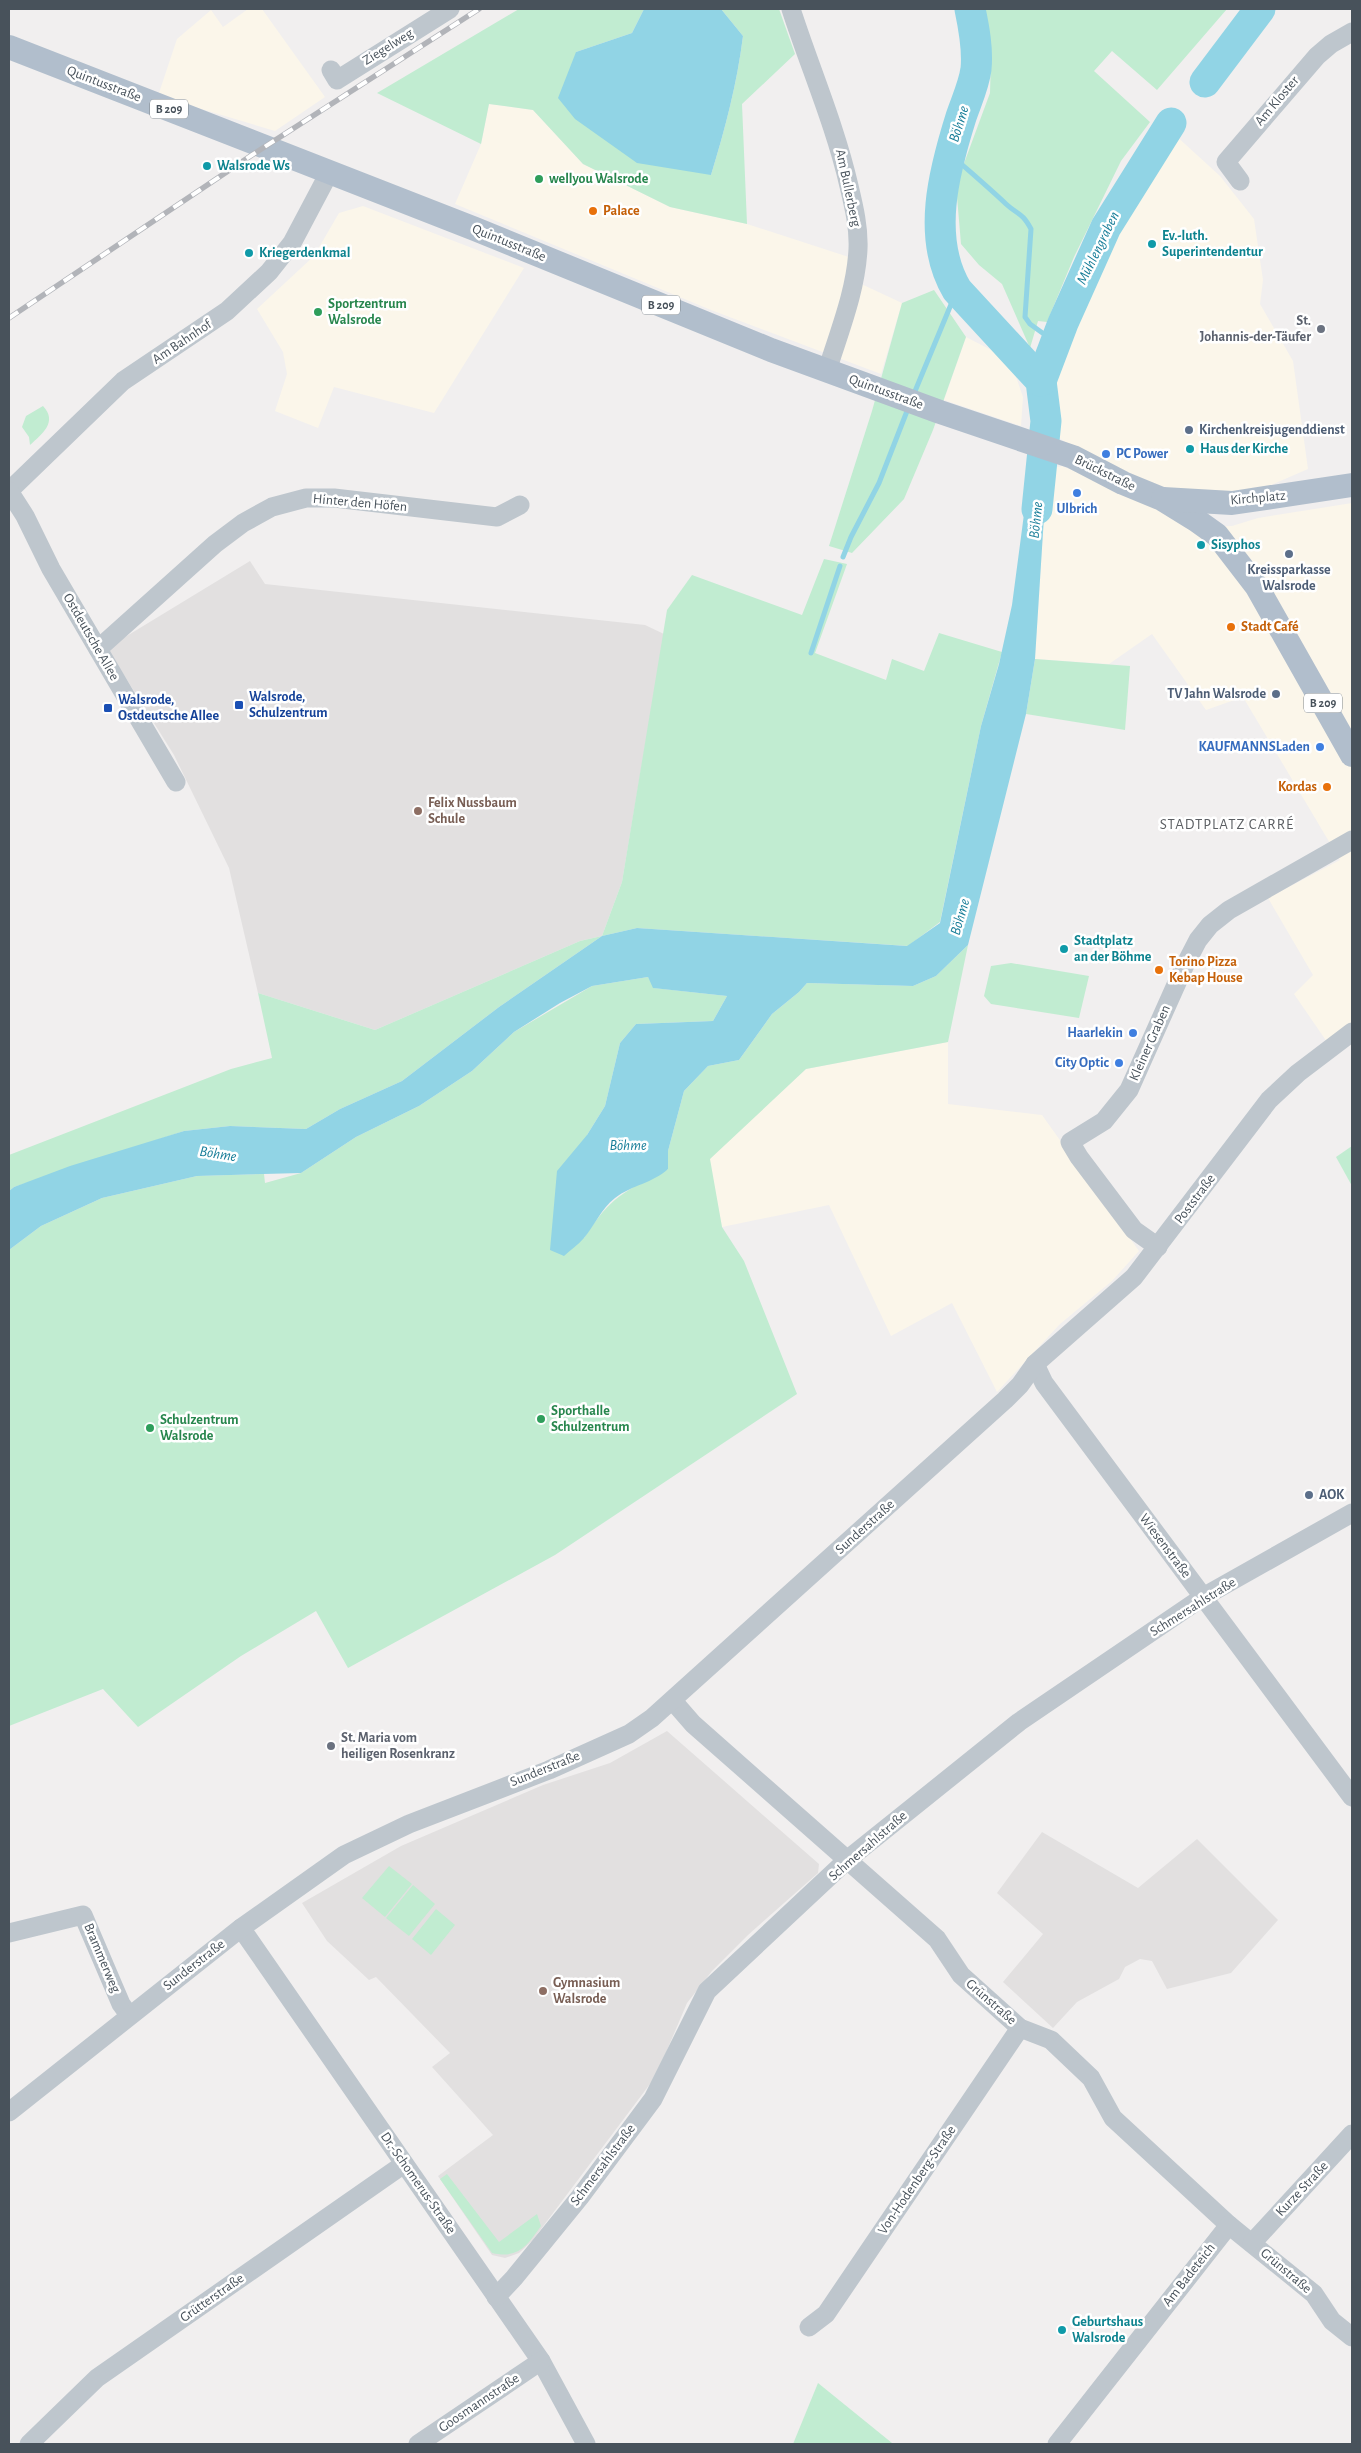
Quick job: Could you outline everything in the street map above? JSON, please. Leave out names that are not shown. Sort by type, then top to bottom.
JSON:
[{"type":"main road","name":"Quintusstraße","points":[[9,47],[482,232],[736,336],[874,389],[1017,438]]},
{"type":"main road","name":"Brückstraße","points":[[1017,438],[1056,450],[1162,499],[1217,535]]},
{"type":"main road","name":"Kirchplatz","points":[[1162,499],[1232,502],[1293,495],[1352,484]]},
{"type":"main road","points":[[1217,535],[1224,515],[1232,502]]},
{"type":"main road","name":"B 209","points":[[1217,535],[1257,587],[1352,755]]},
{"type":"street","name":"Ziegelweg","points":[[331,70],[337,80],[450,9]]},
{"type":"street","name":"Am Bullerberg","points":[[791,9],[840,148],[857,227],[855,275],[827,371]]},
{"type":"street","name":"Am Kloster","points":[[1240,182],[1226,162],[1317,56],[1331,44],[1352,32]]},
{"type":"street","name":"Am Bahnhof","points":[[9,491],[123,382],[227,311],[269,272],[292,243],[329,173]]},
{"type":"street","name":"Ostdeutsche Allee","points":[[9,491],[176,782]]},
{"type":"street","name":"Hinter den Höfen","points":[[98,649],[216,544],[243,523],[272,507],[306,498],[334,498],[498,517],[520,505]]},
{"type":"street","name":"Kleiner Graben","points":[[1158,1247],[1134,1230],[1079,1157],[1070,1142],[1104,1120],[1129,1090],[1184,967],[1198,940],[1210,925],[1229,910],[1352,840]]},
{"type":"street","name":"Poststraße","points":[[1036,1364],[1134,1277],[1269,1100],[1298,1073],[1352,1032]]},
{"type":"street","name":"Wiesenstraße","points":[[1036,1364],[1044,1383],[1352,1797]]},
{"type":"street","name":"Sunderstraße","points":[[9,2112],[241,1928],[344,1855],[409,1824],[549,1770],[629,1734],[673,1701],[1005,1400],[1020,1385],[1036,1364]]},
{"type":"street","name":"Schmersahlstraße","points":[[496,2297],[514,2278],[580,2197],[653,2099],[707,1991],[848,1860],[1019,1722],[1204,1597],[1352,1513]]},
{"type":"street","name":"Grünstraße","points":[[673,1701],[682,1713],[937,1939],[961,1975],[1020,2028],[1051,2040],[1091,2078],[1113,2118],[1229,2224],[1314,2294],[1332,2321],[1352,2337]]},
{"type":"street","name":"Brammerweg","points":[[9,1933],[83,1915],[121,2004],[129,2015]]},
{"type":"street","name":"Dr.-Schomerus-Straße","points":[[241,1928],[541,2361],[586,2444]]},
{"type":"street","name":"Von-Hodenberg-Straße","points":[[808,2327],[826,2314],[1020,2028]]},
{"type":"street","name":"Kurze Straße","points":[[1252,2243],[1352,2134]]},
{"type":"street","name":"Grütterstraße","points":[[29,2444],[96,2378],[404,2164]]},
{"type":"street","name":"Am Badeteich","points":[[1057,2444],[1229,2224]]},
{"type":"street","name":"Goosmannstraße","points":[[418,2444],[541,2361]]},
{"type":"shaded area","points":[[248,9],[262,9],[325,97],[275,131],[158,96],[177,39],[211,10],[223,27]]},
{"type":"shaded area","points":[[489,104],[533,110],[583,164],[670,207],[747,224],[858,260],[857,282],[902,303],[881,374],[711,310],[455,204],[481,144]]},
{"type":"shaded area","points":[[1174,134],[1220,176],[1254,219],[1263,280],[1260,304],[1293,361],[1308,469],[1257,491],[1227,495],[1153,490],[1105,467],[1056,436],[1051,390],[1055,369],[1117,228]]},
{"type":"shaded area","points":[[363,206],[524,268],[434,413],[334,387],[318,428],[275,411],[287,374],[283,352],[257,309],[314,256],[339,213]]},
{"type":"shaded area","points":[[966,337],[997,353],[1014,371],[1023,397],[1021,426],[944,400]]},
{"type":"shaded area","points":[[1062,466],[1176,513],[1203,527],[1232,526],[1258,518],[1352,503],[1352,1042],[1336,1055],[1294,994],[1313,975],[1268,898],[1340,860],[1243,697],[1206,710],[1152,634],[1109,664],[1035,659],[1047,469]]},
{"type":"shaded area","name":"Felix Nussbaum Schule","points":[[250,561],[265,584],[645,625],[664,634],[622,882],[602,936],[580,941],[375,1030],[258,993],[229,868],[174,755],[107,648]]},
{"type":"shaded area","points":[[948,1042],[948,1104],[1042,1115],[1139,1251],[1112,1281],[1060,1324],[997,1392],[952,1303],[891,1336],[829,1205],[722,1227],[709,1159],[806,1069]]},
{"type":"shaded area","name":"Gymnasium Walsrode","points":[[667,1731],[819,1864],[818,1873],[748,1935],[712,1971],[687,2003],[656,2076],[532,2241],[519,2253],[505,2258],[492,2255],[438,2176],[493,2135],[432,2067],[450,2053],[376,1977],[369,1980],[327,1941],[302,1903],[401,1846],[543,1785],[610,1763]]},
{"type":"shaded area","points":[[1042,1832],[1138,1888],[1197,1839],[1278,1920],[1231,1973],[1167,1989],[1152,1961],[1140,1959],[1125,1967],[1119,1979],[1077,2002],[1053,2028],[1003,1982],[1043,1934],[997,1893]]},
{"type":"green space","points":[[519,9],[644,9],[632,33],[576,52],[711,175],[730,106],[743,36],[721,9],[779,9],[795,54],[742,104],[747,224],[670,207],[583,164],[533,110],[489,104],[481,144],[377,93]]},
{"type":"green space","points":[[981,9],[1227,9],[1157,90],[1112,51],[1094,71],[1150,122],[1121,161],[1074,257],[1047,322],[1038,321],[1030,348],[1002,284],[979,265],[961,244],[956,185],[990,93],[991,58]]},
{"type":"green space","points":[[934,290],[966,337],[933,430],[904,499],[852,553],[829,546],[872,411],[902,303]]},
{"type":"green space","points":[[43,406],[49,417],[49,422],[43,432],[30,445],[29,437],[22,427],[26,416]]},
{"type":"green space","points":[[824,559],[847,564],[815,653],[886,680],[892,659],[924,671],[939,633],[1002,652],[981,726],[940,922],[908,946],[637,928],[602,936],[622,882],[667,610],[692,575],[802,615]]},
{"type":"green space","points":[[1035,659],[1130,666],[1125,730],[1026,714]]},
{"type":"green space","points":[[602,936],[499,1007],[402,1081],[340,1109],[306,1129],[230,1126],[184,1131],[14,1187],[9,1191],[9,1155],[231,1069],[272,1058],[258,993],[375,1030],[580,941]]},
{"type":"green space","points":[[968,945],[948,1042],[806,1069],[710,1159],[722,1227],[744,1261],[797,1394],[555,1555],[348,1668],[316,1611],[241,1656],[138,1727],[103,1689],[9,1726],[9,1250],[41,1226],[102,1198],[197,1176],[264,1174],[265,1183],[301,1173],[356,1137],[419,1106],[472,1071],[514,1032],[592,986],[648,977],[654,988],[727,996],[713,1021],[636,1024],[620,1043],[605,1106],[587,1135],[584,1238],[602,1213],[620,1196],[668,1169],[668,1151],[684,1091],[708,1066],[739,1060],[772,1014],[807,983],[913,986],[936,976]]},
{"type":"green space","points":[[1011,963],[1089,976],[1079,1018],[991,1004],[984,996],[991,966]]},
{"type":"green space","points":[[1352,1146],[1352,1186],[1336,1157]]},
{"type":"green space","points":[[389,1866],[412,1884],[385,1917],[362,1898]]},
{"type":"green space","points":[[413,1885],[435,1904],[409,1936],[386,1918]]},
{"type":"green space","points":[[436,1909],[455,1925],[431,1955],[412,1939]]},
{"type":"green space","points":[[447,2174],[499,2242],[537,2214],[541,2226],[531,2240],[521,2249],[509,2254],[492,2253],[440,2179]]},
{"type":"green space","points":[[818,2383],[892,2443],[793,2444]]},
{"type":"water","points":[[644,9],[721,9],[743,36],[730,106],[711,175],[637,163],[575,119],[558,98],[576,52],[632,33]]},
{"type":"water","points":[[1031,461],[1047,469],[1035,659],[1026,714],[968,945],[936,976],[913,986],[807,983],[772,1014],[739,1060],[708,1066],[684,1091],[668,1151],[668,1169],[656,1178],[615,1198],[606,1207],[584,1238],[564,1256],[550,1250],[557,1171],[587,1135],[605,1106],[620,1043],[636,1024],[713,1021],[727,996],[653,988],[648,977],[592,986],[560,1003],[514,1032],[472,1071],[419,1106],[356,1137],[301,1173],[197,1176],[102,1198],[41,1226],[9,1250],[9,1191],[14,1187],[70,1166],[184,1131],[230,1126],[306,1129],[340,1109],[402,1081],[499,1007],[602,936],[637,928],[907,946],[940,923],[981,726],[999,664],[1012,605]]},
{"type":"waterway","name":"Böhme","points":[[970,9],[976,46],[976,69],[944,182],[940,227],[942,249],[948,270],[957,290],[1041,381],[1046,421],[1037,509]]},
{"type":"waterway","name":"Mühlengraben","points":[[1205,82],[1260,9]]},
{"type":"waterway","name":"Mühlengraben","points":[[1041,381],[1063,323],[1106,227],[1171,123]]},
{"type":"waterway","points":[[950,154],[1028,223],[1031,229],[1025,317],[1030,324],[1055,342]]},
{"type":"waterway","points":[[913,396],[957,290]]},
{"type":"waterway","points":[[843,557],[851,537],[879,483],[909,406]]},
{"type":"waterway","points":[[811,653],[840,566]]},
{"type":"railway","points":[[9,318],[252,155],[479,9]]},
{"type":"place","name":"Walsrode Ws","points":[[207,166]]},
{"type":"place","name":"wellyou Walsrode","points":[[539,179]]},
{"type":"place","name":"Palace","points":[[593,211]]},
{"type":"place","name":"Ev.-luth. Superintendentur","points":[[1152,244]]},
{"type":"place","name":"Kriegerdenkmal","points":[[249,253]]},
{"type":"place","name":"Sportzentrum Walsrode","points":[[318,312]]},
{"type":"place","name":"St. Johannis-der-Täufer","points":[[1321,329]]},
{"type":"place","name":"Kirchenkreisjugenddienst","points":[[1189,430]]},
{"type":"place","name":"Haus der Kirche","points":[[1190,449]]},
{"type":"place","name":"PC Power","points":[[1106,454]]},
{"type":"place","name":"Ulbrich","points":[[1077,493]]},
{"type":"place","name":"Sisyphos","points":[[1201,545]]},
{"type":"place","name":"Kreissparkasse Walsrode","points":[[1289,554]]},
{"type":"place","name":"Stadt Café","points":[[1231,627]]},
{"type":"place","name":"TV Jahn Walsrode","points":[[1276,694]]},
{"type":"place","name":"Walsrode, Schulzentrum","points":[[239,705]]},
{"type":"place","name":"Walsrode, Ostdeutsche Allee","points":[[108,708]]},
{"type":"place","name":"KAUFMANNSLaden","points":[[1320,747]]},
{"type":"place","name":"Kordas","points":[[1327,787]]},
{"type":"place","name":"Felix Nussbaum Schule","points":[[418,811]]},
{"type":"place","name":"Stadtplatz an der Böhme","points":[[1064,949]]},
{"type":"place","name":"Torino Pizza Kebap House","points":[[1159,970]]},
{"type":"place","name":"Haarlekin","points":[[1133,1033]]},
{"type":"place","name":"City Optic","points":[[1119,1063]]},
{"type":"place","name":"Sporthalle Schulzentrum","points":[[541,1419]]},
{"type":"place","name":"Schulzentrum Walsrode","points":[[150,1428]]},
{"type":"place","name":"AOK","points":[[1309,1495]]},
{"type":"place","name":"St. Maria vom heiligen Rosenkranz","points":[[331,1746]]},
{"type":"place","name":"Gymnasium Walsrode","points":[[543,1991]]},
{"type":"place","name":"Geburtshaus Walsrode","points":[[1062,2330]]},
{"type":"district","name":"STADTPLATZ CARRÉ","points":[[1227,824]]}]
